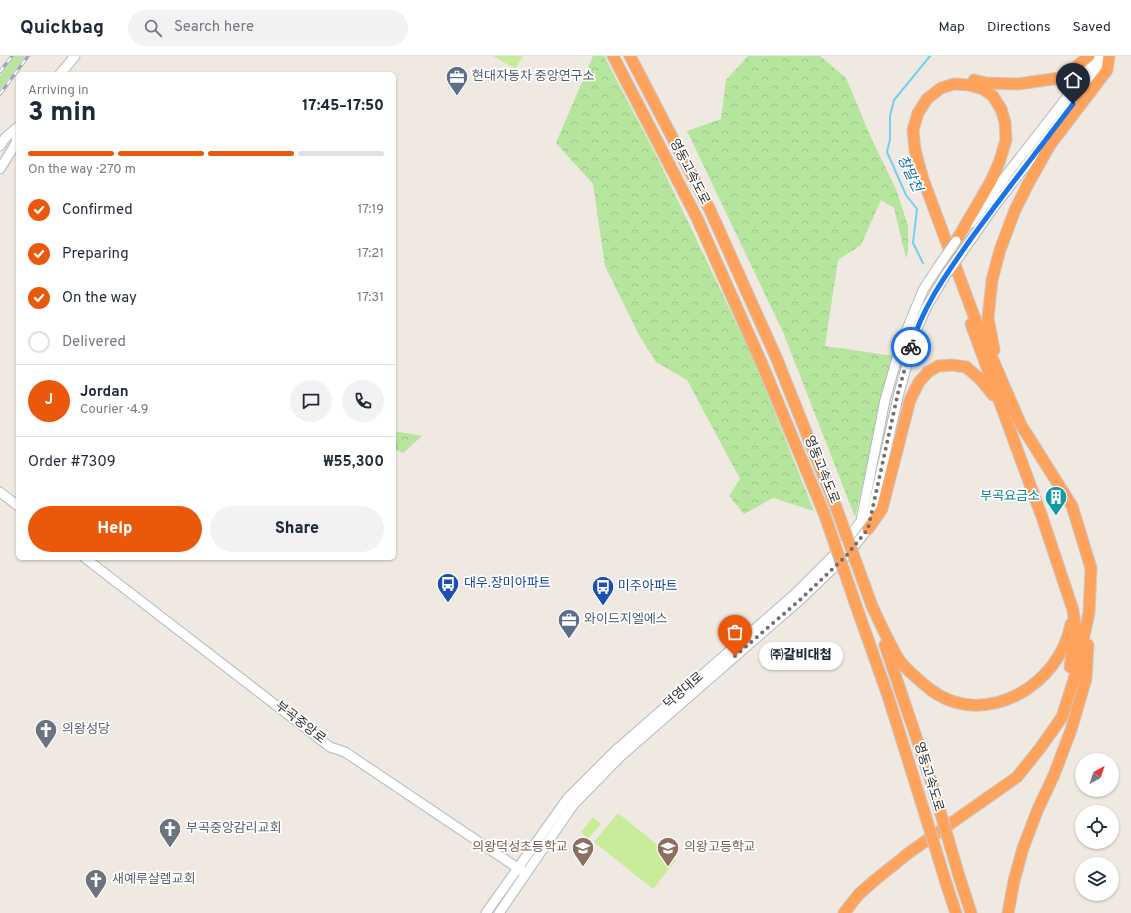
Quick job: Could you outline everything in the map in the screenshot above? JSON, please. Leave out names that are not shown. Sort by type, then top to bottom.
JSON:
[{"type":"highway","name":"영동고속도로","points":[[613,56],[621,68],[697,218],[762,364],[824,513],[888,696],[956,913]]},
{"type":"highway","points":[[836,913],[854,890],[907,845],[1012,772],[1036,744],[1055,716],[1069,676],[1076,633],[1073,610],[1042,517],[918,182],[910,151],[908,132],[912,110],[923,95],[938,84],[951,79],[969,79],[986,83],[1018,84],[1060,78],[1089,56]]},
{"type":"highway","points":[[997,368],[988,318],[992,280],[1000,250],[1015,210],[1040,161],[1065,124],[1107,70],[1110,56]]},
{"type":"highway","name":"영동고속도로","points":[[631,57],[710,210],[776,357],[836,507],[872,606],[933,787],[971,913]]},
{"type":"highway","points":[[956,241],[991,182],[999,164],[1006,140],[1005,122],[1001,109],[993,96],[983,89],[969,85],[954,84],[941,88],[927,99],[918,113],[913,130],[915,150],[923,179],[974,316],[1021,425],[1072,506],[1091,568],[1086,679],[1054,775],[1038,809],[1023,848],[1014,881],[1008,913]]},
{"type":"highway","points":[[868,529],[882,509],[910,400],[919,382],[928,372],[938,366],[952,365],[966,367],[980,379],[998,401]]},
{"type":"highway","points":[[872,606],[899,659],[932,691],[950,700],[968,705],[987,705],[1016,696],[1032,686],[1050,667],[1060,652],[1069,634],[1073,610]]},
{"type":"highway","points":[[844,913],[859,894],[880,875],[910,852],[1017,777],[1041,748],[1062,717],[1075,676],[1090,613]]},
{"type":"highway","points":[[947,886],[950,913]]},
{"type":"street","points":[[62,72],[75,56]]},
{"type":"street","name":"덕영대로","points":[[498,913],[521,870],[567,799],[615,751],[796,593],[841,548],[861,521],[885,400],[901,344],[923,290],[956,241],[1099,56]]},
{"type":"street","name":"덕영대로","points":[[486,913],[574,804],[622,755],[801,599],[846,556],[868,529],[898,393],[917,328],[926,308],[945,276],[994,207],[1110,56]]},
{"type":"street","points":[[0,146],[5,138],[16,129]]},
{"type":"street","points":[[0,169],[16,142]]},
{"type":"street","points":[[0,492],[16,504]]},
{"type":"street","name":"부곡중앙로","points":[[88,560],[330,747],[345,752],[521,870]]},
{"type":"green space","points":[[14,56],[25,56],[0,90],[0,76]]},
{"type":"green space","points":[[493,56],[523,56],[515,69]]},
{"type":"green space","points":[[593,56],[604,56],[658,159],[753,358],[814,511],[773,498],[744,514],[729,496],[740,479],[687,380],[656,362],[639,335],[605,266],[593,184],[556,143]]},
{"type":"green space","points":[[748,56],[820,56],[846,78],[872,140],[896,189],[908,226],[908,253],[906,258],[894,208],[881,200],[861,245],[838,260],[825,346],[894,356],[855,517],[783,332],[687,131],[721,119],[726,80]]},
{"type":"green space","points":[[396,431],[422,436],[403,453],[396,450]]},
{"type":"green space","points":[[618,813],[676,860],[653,889],[594,842]]},
{"type":"green space","points":[[593,817],[601,824],[588,839],[581,832]]},
{"type":"waterway","name":"창말천","points":[[923,263],[913,243],[917,209],[906,195],[887,152],[890,139],[890,116],[894,100],[930,56]]},
{"type":"railway","points":[[0,72],[12,56]]},
{"type":"railway","points":[[16,72],[28,56]]},
{"type":"railway","points":[[0,94],[16,72]]},
{"type":"way so far","points":[[735,656],[801,599],[846,556],[868,529],[898,393],[911,347]]},
{"type":"place","name":"현대자동차 중앙연구소","points":[[457,96]]},
{"type":"place","name":"부곡요금소","points":[[1056,516]]},
{"type":"place","name":"대우.장미아파트","points":[[448,604]]},
{"type":"place","name":"미주아파트","points":[[603,606]]},
{"type":"place","name":"와이드지엘에스","points":[[569,640]]},
{"type":"place","name":"㈜갈비대첩","points":[[735,656]]},
{"type":"place","name":"의왕성당","points":[[46,750]]},
{"type":"place","name":"부곡중앙감리교회","points":[[170,848]]},
{"type":"place","name":"의왕덕성초등학교","points":[[583,868]]},
{"type":"place","name":"의왕고등학교","points":[[668,868]]},
{"type":"place","name":"새예루살렘교회","points":[[96,900]]},
{"type":"route","points":[[911,347],[917,328],[926,308],[945,276],[994,207],[1073,104]]}]
